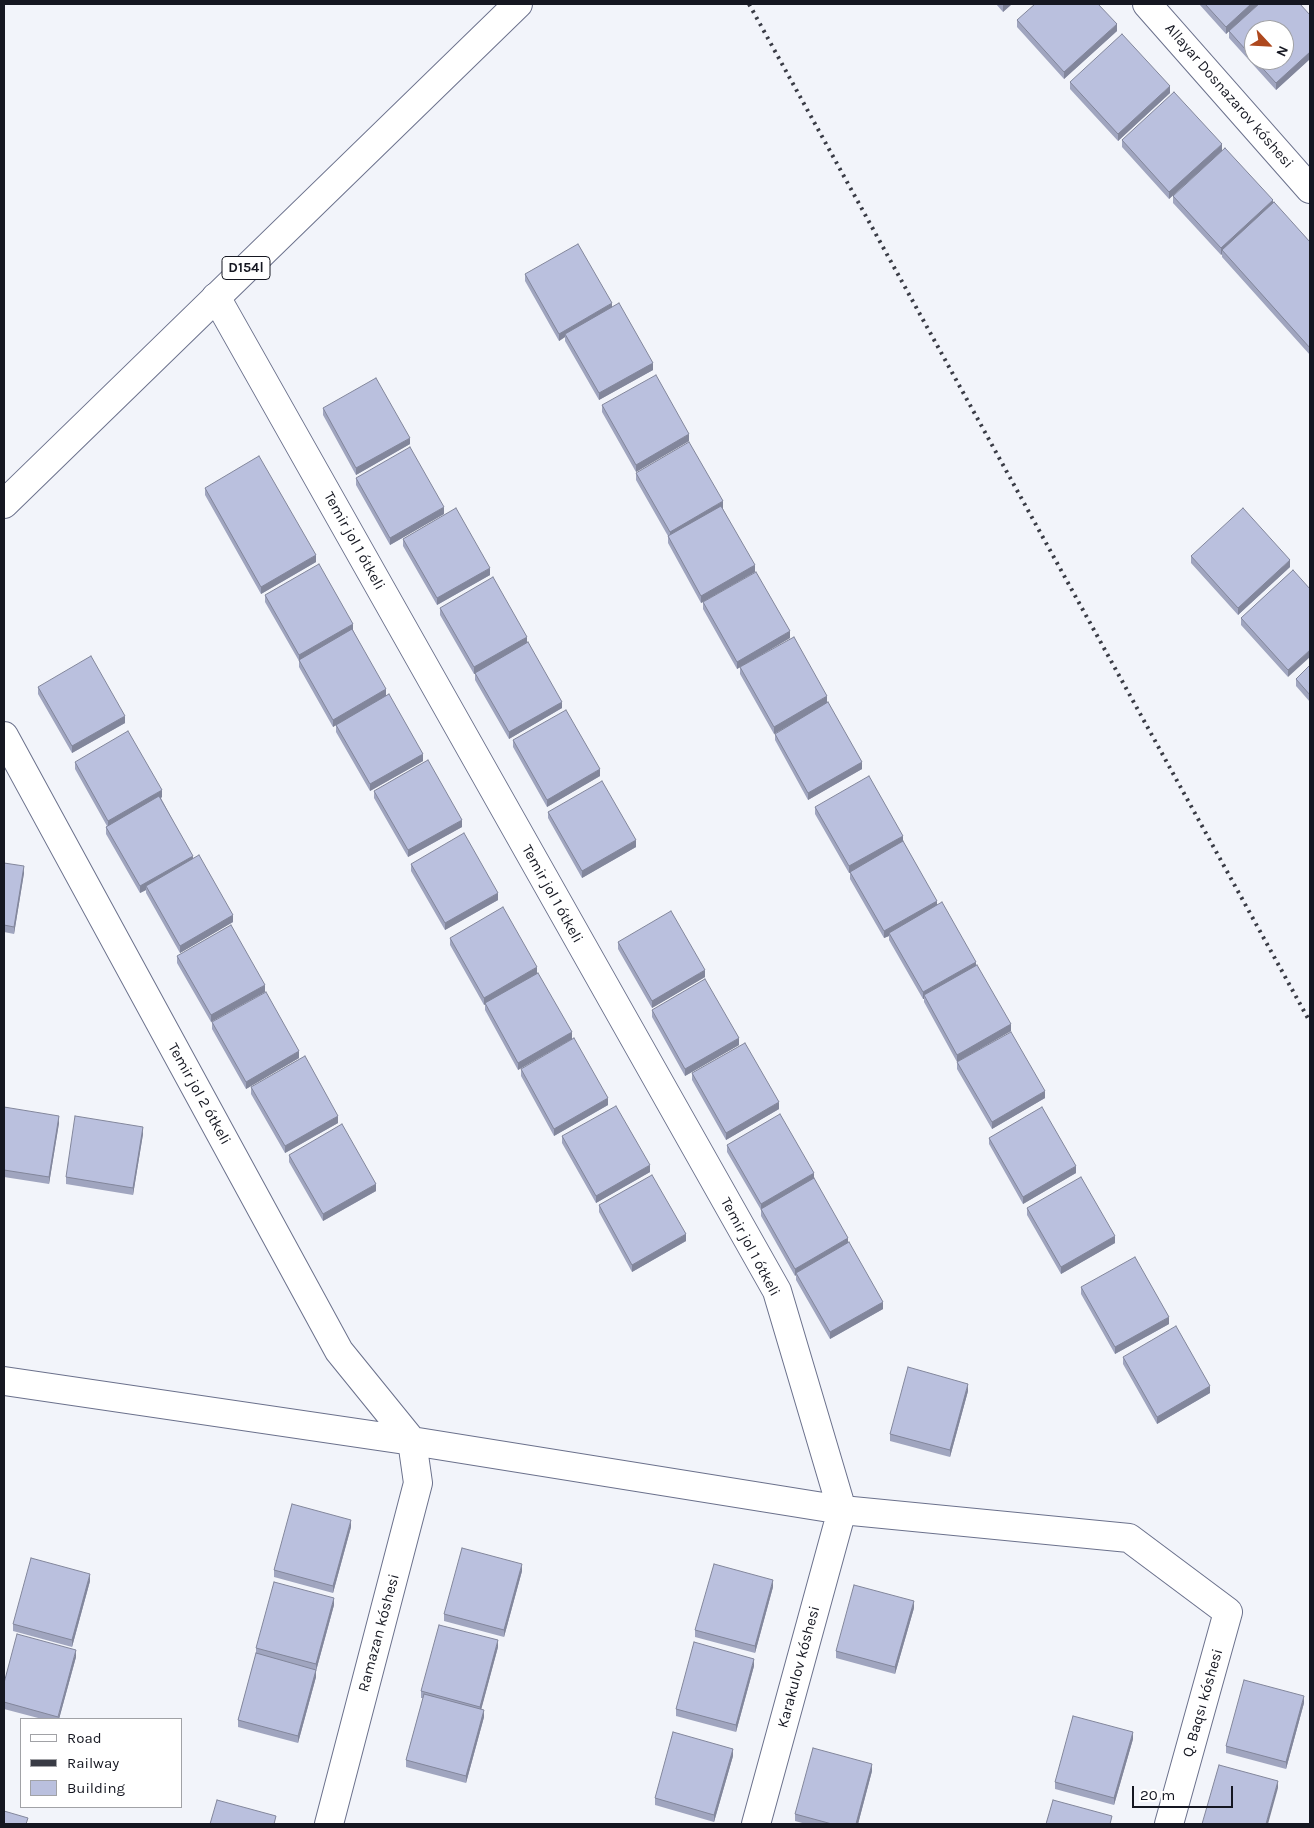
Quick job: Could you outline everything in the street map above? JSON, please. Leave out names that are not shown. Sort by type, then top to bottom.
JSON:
[{"type":"street","name":"Allayar Dosnazarov kóshesi","points":[[1147,4],[1310,189]]},
{"type":"street","name":"D154l","points":[[4,504],[506,9]]},
{"type":"street","name":"Temir jol 1 ótkeli","points":[[216,297],[777,1292],[842,1510]]},
{"type":"street","name":"Temir jol 2 ótkeli","points":[[4,736],[339,1351],[412,1441]]},
{"type":"street","points":[[5,1386],[412,1441],[842,1510]]},
{"type":"street","name":"Ramazan kóshesi","points":[[329,1824],[418,1483],[412,1441]]},
{"type":"street","name":"Q. Baqsı kóshesi","points":[[842,1510],[1129,1538],[1228,1612],[1169,1824]]},
{"type":"street","name":"Karakulov kóshesi","points":[[756,1824],[842,1510]]},
{"type":"building","points":[[1035,4],[1098,4],[1117,24],[1064,72],[1017,20]]},
{"type":"building","points":[[1205,4],[1251,4],[1226,27]]},
{"type":"building","points":[[1259,4],[1300,4],[1310,15],[1310,52],[1294,67],[1294,20],[1244,20],[1244,48],[1229,31]]},
{"type":"building","points":[[1122,34],[1170,86],[1118,134],[1070,82]]},
{"type":"building","points":[[1264,70],[1290,70],[1276,83]]},
{"type":"building","points":[[1174,92],[1222,144],[1169,192],[1122,140]]},
{"type":"building","points":[[1225,148],[1273,200],[1221,248],[1173,196]]},
{"type":"building","points":[[1274,202],[1310,242],[1310,348],[1222,250]]},
{"type":"building","points":[[578,244],[612,303],[559,334],[525,274]]},
{"type":"building","points":[[619,303],[653,363],[599,393],[565,334]]},
{"type":"building","points":[[656,375],[689,434],[636,465],[602,405]]},
{"type":"building","points":[[376,378],[410,438],[356,468],[323,408]]},
{"type":"building","points":[[689,442],[723,501],[670,532],[636,473]]},
{"type":"building","points":[[410,447],[444,507],[390,538],[356,478]]},
{"type":"building","points":[[259,456],[316,555],[261,587],[205,488]]},
{"type":"building","points":[[721,506],[755,565],[701,596],[668,536]]},
{"type":"building","points":[[456,508],[490,568],[437,598],[403,539]]},
{"type":"building","points":[[1243,508],[1290,560],[1238,608],[1191,556]]},
{"type":"building","points":[[319,564],[353,624],[299,655],[265,595]]},
{"type":"building","points":[[1293,570],[1310,589],[1310,650],[1288,670],[1241,618]]},
{"type":"building","points":[[756,572],[790,631],[737,662],[703,602]]},
{"type":"building","points":[[493,577],[527,637],[474,667],[440,608]]},
{"type":"building","points":[[352,629],[386,689],[333,720],[299,660]]},
{"type":"building","points":[[794,637],[827,696],[774,727],[740,667]]},
{"type":"building","points":[[528,642],[562,702],[509,732],[475,673]]},
{"type":"building","points":[[91,656],[125,716],[72,746],[38,687]]},
{"type":"building","points":[[1310,665],[1310,695],[1296,679]]},
{"type":"building","points":[[389,694],[423,754],[370,784],[336,725]]},
{"type":"building","points":[[828,702],[862,762],[808,793],[775,734]]},
{"type":"building","points":[[566,710],[600,769],[547,800],[513,740]]},
{"type":"building","points":[[128,731],[162,790],[108,821],[75,762]]},
{"type":"building","points":[[428,760],[462,820],[408,850],[374,791]]},
{"type":"building","points":[[869,776],[903,836],[849,866],[815,807]]},
{"type":"building","points":[[602,781],[636,840],[582,871],[548,812]]},
{"type":"building","points":[[159,796],[193,856],[140,886],[106,827]]},
{"type":"building","points":[[464,833],[498,893],[445,923],[411,864]]},
{"type":"building","points":[[903,841],[937,901],[884,931],[850,872]]},
{"type":"building","points":[[199,855],[233,915],[180,946],[146,886]]},
{"type":"building","points":[[4,863],[24,866],[14,927],[4,925]]},
{"type":"building","points":[[942,902],[976,962],[923,992],[889,933]]},
{"type":"building","points":[[503,907],[537,967],[484,998],[450,938]]},
{"type":"building","points":[[671,911],[705,970],[652,1001],[618,942]]},
{"type":"building","points":[[231,925],[265,985],[211,1015],[177,956]]},
{"type":"building","points":[[977,965],[1011,1024],[957,1055],[924,995]]},
{"type":"building","points":[[538,973],[572,1032],[518,1063],[485,1003]]},
{"type":"building","points":[[705,979],[739,1038],[685,1069],[652,1010]]},
{"type":"building","points":[[266,992],[299,1051],[246,1082],[212,1022]]},
{"type":"building","points":[[1011,1032],[1045,1091],[992,1122],[957,1062]]},
{"type":"building","points":[[574,1038],[608,1098],[554,1129],[521,1069]]},
{"type":"building","points":[[745,1043],[779,1102],[726,1133],[692,1073]]},
{"type":"building","points":[[305,1056],[338,1116],[285,1146],[251,1087]]},
{"type":"building","points":[[616,1106],[650,1165],[596,1196],[562,1136]]},
{"type":"building","points":[[4,1107],[59,1116],[49,1177],[4,1170]]},
{"type":"building","points":[[1042,1107],[1076,1166],[1023,1197],[989,1138]]},
{"type":"building","points":[[780,1114],[814,1173],[761,1204],[727,1145]]},
{"type":"building","points":[[75,1116],[143,1127],[133,1188],[66,1177]]},
{"type":"building","points":[[342,1124],[376,1184],[323,1214],[289,1155]]},
{"type":"building","points":[[652,1175],[686,1234],[632,1265],[599,1205]]},
{"type":"building","points":[[1081,1177],[1115,1236],[1061,1267],[1027,1208]]},
{"type":"building","points":[[814,1178],[848,1238],[795,1269],[761,1209]]},
{"type":"building","points":[[849,1242],[883,1302],[830,1332],[796,1273]]},
{"type":"building","points":[[1135,1257],[1169,1317],[1115,1347],[1081,1287]]},
{"type":"building","points":[[1176,1326],[1210,1386],[1157,1417],[1123,1357]]},
{"type":"building","points":[[908,1367],[968,1384],[950,1450],[890,1434]]},
{"type":"building","points":[[292,1504],[351,1520],[333,1586],[274,1570]]},
{"type":"building","points":[[462,1548],[522,1564],[504,1630],[444,1614]]},
{"type":"building","points":[[31,1558],[90,1574],[72,1640],[13,1624]]},
{"type":"building","points":[[714,1564],[773,1580],[755,1646],[695,1630]]},
{"type":"building","points":[[274,1582],[334,1598],[316,1664],[256,1648]]},
{"type":"building","points":[[854,1585],[914,1601],[895,1667],[836,1651]]},
{"type":"building","points":[[439,1625],[498,1640],[480,1707],[421,1691]]},
{"type":"building","points":[[17,1634],[76,1650],[58,1717],[4,1702],[4,1683]]},
{"type":"building","points":[[694,1642],[754,1659],[736,1725],[676,1709]]},
{"type":"building","points":[[256,1653],[316,1670],[298,1736],[238,1720]]},
{"type":"building","points":[[1244,1680],[1304,1696],[1286,1762],[1226,1746]]},
{"type":"building","points":[[424,1694],[484,1710],[466,1776],[406,1760]]},
{"type":"building","points":[[1073,1716],[1133,1732],[1114,1798],[1055,1782]]},
{"type":"building","points":[[673,1732],[733,1749],[714,1815],[655,1798]]},
{"type":"building","points":[[813,1748],[872,1764],[856,1824],[832,1824],[795,1814]]},
{"type":"building","points":[[1219,1765],[1278,1781],[1266,1824],[1202,1824]]},
{"type":"building","points":[[217,1800],[276,1816],[274,1824],[210,1824]]},
{"type":"building","points":[[1053,1800],[1112,1816],[1110,1824],[1046,1824]]},
{"type":"building","points":[[4,1811],[28,1818],[26,1824],[4,1824]]},
{"type":"railway","points":[[749,4],[1310,1022]]}]
